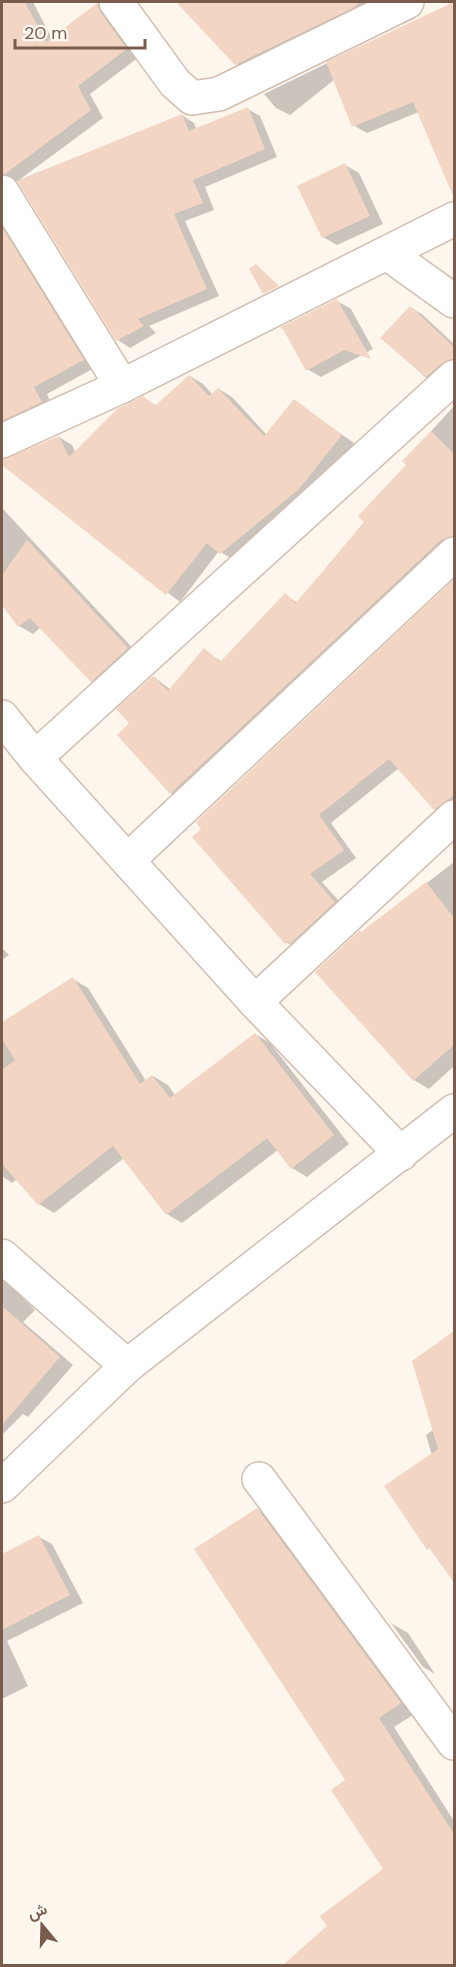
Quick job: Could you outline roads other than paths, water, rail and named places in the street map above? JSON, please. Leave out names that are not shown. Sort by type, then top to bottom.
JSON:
[{"type":"street","points":[[116,2],[175,83],[192,98],[219,94],[405,2]]},
{"type":"street","points":[[2,192],[122,386]]},
{"type":"street","points":[[2,441],[122,386],[454,219]]},
{"type":"street","points":[[387,253],[454,302]]},
{"type":"street","points":[[35,758],[454,377]]},
{"type":"street","points":[[129,859],[454,554]]},
{"type":"street","points":[[2,717],[35,758],[129,859],[255,1002],[400,1154]]},
{"type":"street","points":[[255,1002],[454,817]]},
{"type":"street","points":[[2,1486],[127,1366],[454,1111]]},
{"type":"street","points":[[2,1256],[127,1366]]},
{"type":"street","points":[[259,1479],[454,1743]]}]
